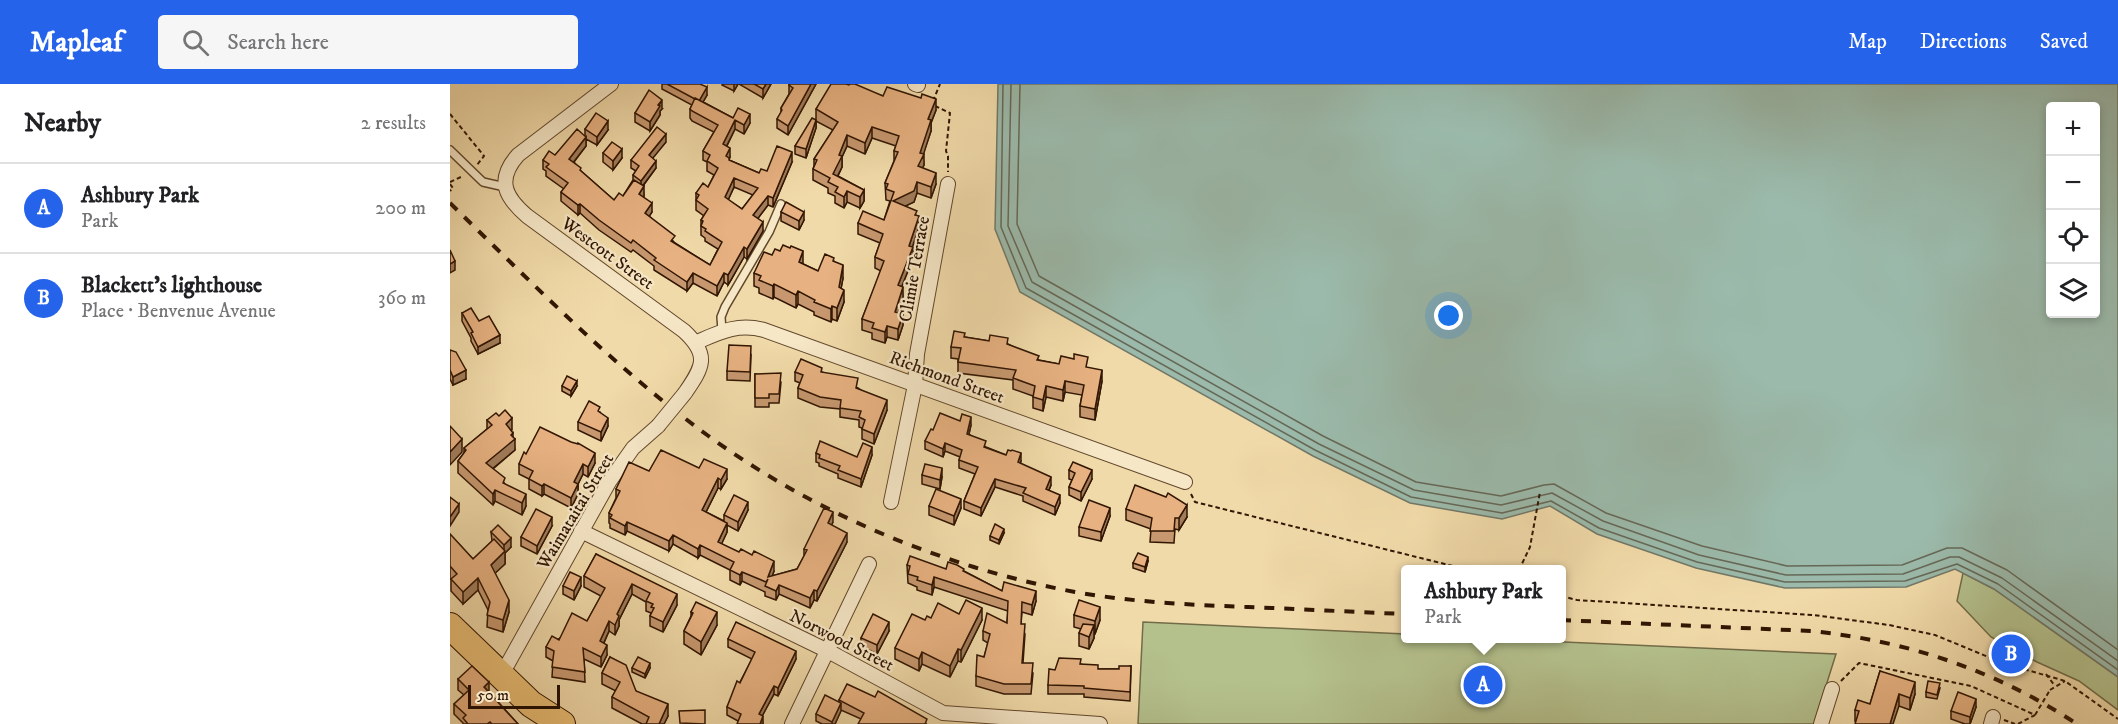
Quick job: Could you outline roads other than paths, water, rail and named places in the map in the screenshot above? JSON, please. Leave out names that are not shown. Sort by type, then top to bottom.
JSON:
[{"type":"highway","points":[[450,626],[531,704],[562,724]]},
{"type":"street","points":[[505,187],[510,165],[518,155],[611,84]]},
{"type":"street","name":"Climie Terrace","points":[[891,502],[915,385],[917,354],[948,184]]},
{"type":"street","name":"Westcott Street","points":[[505,187],[515,206],[527,216],[684,330],[697,342]]},
{"type":"street","name":"Richmond Street","points":[[697,342],[722,331],[744,327],[764,330],[1185,482]]},
{"type":"street","name":"Waimataitai Street","points":[[501,676],[609,482],[633,448],[658,426],[685,393],[700,368],[701,358],[697,342]]},
{"type":"street","name":"Norwood Street","points":[[581,531],[828,651],[943,719],[1100,724]]},
{"type":"street","points":[[792,724],[869,564]]},
{"type":"street","points":[[1821,724],[1832,689]]},
{"type":"lane","points":[[450,150],[483,182],[505,187]]},
{"type":"lane","points":[[722,331],[720,322],[722,312],[769,232],[781,204]]},
{"type":"water","points":[[998,84],[2118,84],[2118,677],[1994,589],[1955,569],[1906,587],[1785,588],[1696,568],[1597,534],[1550,506],[1502,519],[1410,503],[1313,456],[1020,292],[995,229]]},
{"type":"railway","points":[[450,203],[600,347],[662,401],[738,456],[782,484],[875,531],[973,567],[1075,592],[1139,601],[1183,604],[1401,614]]},
{"type":"railway","points":[[1566,620],[1811,631],[1882,642],[1950,661],[1982,673],[2046,705],[2077,724]]},
{"type":"place","name":"Blackett's lighthouse","points":[[2011,654]]},
{"type":"place","name":"Ashbury Park","points":[[1483,685]]}]
